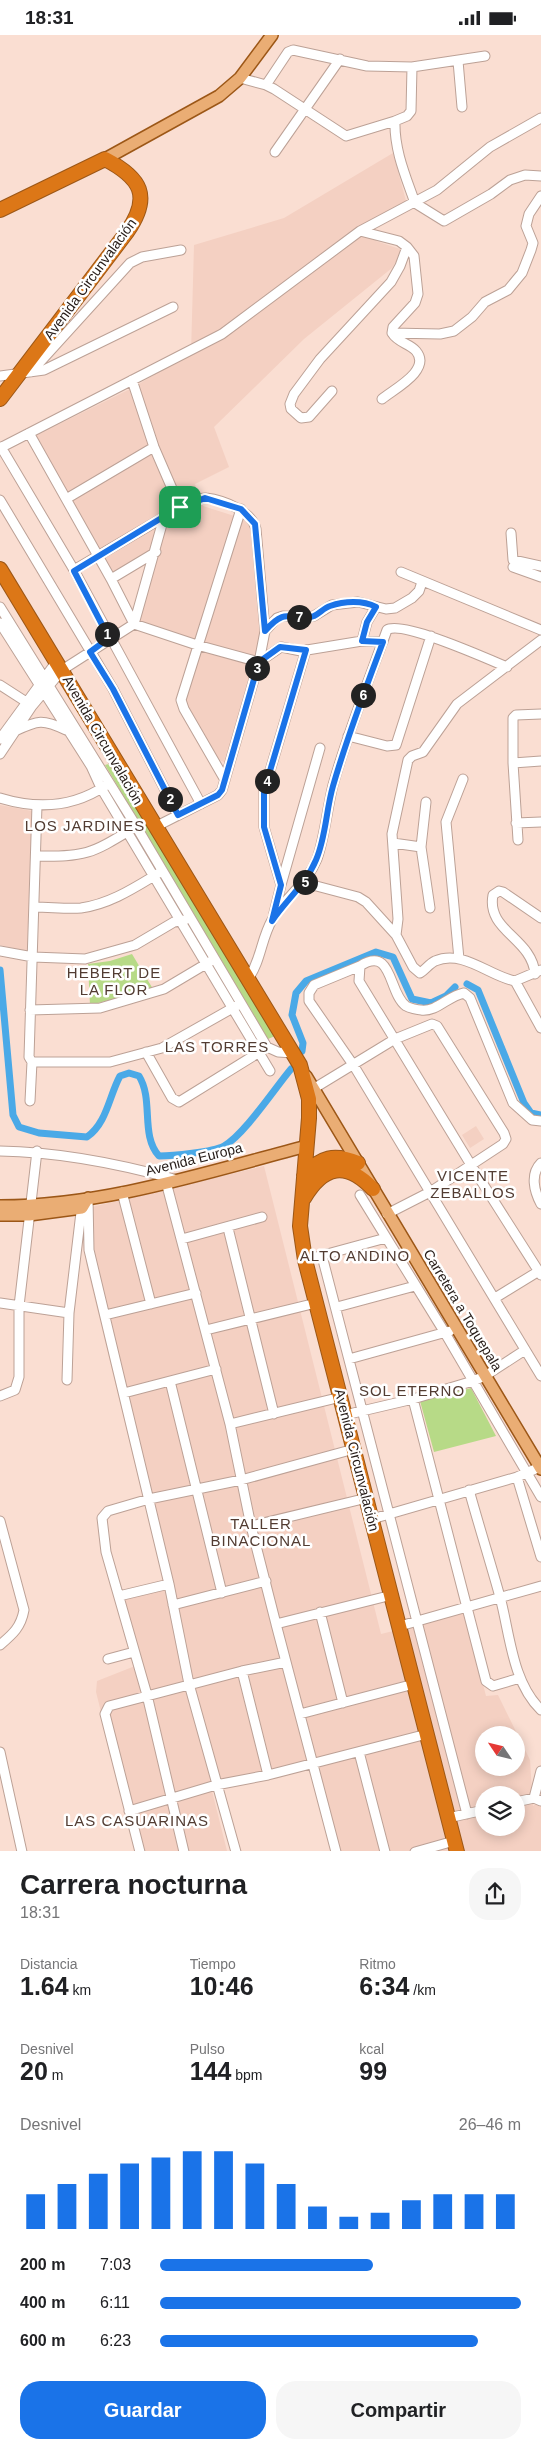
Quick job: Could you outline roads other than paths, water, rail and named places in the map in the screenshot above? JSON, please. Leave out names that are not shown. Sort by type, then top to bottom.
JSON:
[{"type":"highway","points":[[0,210],[105,159]]},
{"type":"highway","name":"Avenida Circunvalación","points":[[0,399],[25,373],[137,219],[140,207],[136,181],[120,167],[105,159]]},
{"type":"highway","name":"Avenida Circunvalación","points":[[0,569],[296,1059],[309,1099],[300,1227],[305,1260],[455,1846]]},
{"type":"highway","points":[[304,1175],[324,1158],[346,1157],[358,1163]]},
{"type":"highway","points":[[301,1203],[314,1181],[334,1170],[352,1173],[364,1180],[373,1189]]},
{"type":"main road","points":[[105,159],[219,96],[240,79],[272,35]]},
{"type":"main road","name":"Avenida Circunvalación","points":[[296,1059],[344,1140]]},
{"type":"main road","name":"Carretera a Toquepala","points":[[344,1140],[540,1468]]},
{"type":"main road","name":"Avenida Europa","points":[[0,1215],[84,1201],[171,1181],[307,1145]]},
{"type":"main road","name":"Avenida Europa","points":[[0,1205],[30,1210]]},
{"type":"street","points":[[266,85],[288,52],[293,50],[367,66],[412,67],[485,57]]},
{"type":"street","points":[[275,152],[340,59]]},
{"type":"street","points":[[458,61],[462,107]]},
{"type":"street","points":[[240,79],[266,85],[346,135],[408,116],[411,111],[412,67]]},
{"type":"street","points":[[201,804],[74,571],[1,447],[222,334],[360,231],[438,190],[490,147],[541,118]]},
{"type":"street","points":[[394,121],[398,155],[415,203],[444,221],[491,194],[510,180],[525,175],[541,176]]},
{"type":"street","points":[[392,333],[440,334],[454,331],[472,317],[485,302],[508,290],[522,273],[531,250],[532,243],[526,226],[529,214],[541,196]]},
{"type":"street","points":[[360,231],[399,241],[414,256],[418,294],[415,303],[393,327],[392,333],[396,341],[415,350],[420,360],[419,367],[414,374],[382,399]]},
{"type":"street","points":[[332,391],[309,417],[301,419],[291,409],[290,404],[294,395],[320,359],[391,282],[400,266],[407,247]]},
{"type":"street","points":[[25,373],[130,263],[142,257],[181,250]]},
{"type":"street","points":[[0,376],[44,371],[139,322],[173,307]]},
{"type":"street","points":[[132,380],[154,447],[180,507]]},
{"type":"street","points":[[28,433],[99,557],[134,624],[197,645],[259,662]]},
{"type":"street","points":[[66,499],[154,447]]},
{"type":"street","points":[[74,571],[180,507],[205,498],[241,509],[255,524],[265,631],[259,662],[222,790],[218,795],[155,827]]},
{"type":"street","points":[[0,501],[113,689],[178,815]]},
{"type":"street","points":[[225,780],[181,703],[197,645],[241,509]]},
{"type":"street","points":[[1,746],[29,704],[59,665],[90,652],[109,638],[134,624],[156,552],[164,517]]},
{"type":"street","points":[[511,533],[513,560],[541,566]]},
{"type":"street","points":[[111,579],[156,552]]},
{"type":"street","points":[[513,567],[541,577]]},
{"type":"street","points":[[401,572],[541,631]]},
{"type":"street","points":[[265,631],[276,618],[314,616],[332,605],[358,602],[386,609],[402,605],[419,591],[422,582]]},
{"type":"street","points":[[0,607],[48,681],[81,737],[127,831],[154,876],[211,962],[242,1003],[267,1047],[296,1059]]},
{"type":"street","points":[[362,641],[367,622],[376,607]]},
{"type":"street","points":[[0,623],[66,730],[91,767],[136,826],[163,870],[182,917]]},
{"type":"street","points":[[272,921],[286,900],[305,883],[317,859],[332,788],[348,736],[387,631],[391,628],[431,636],[507,667]]},
{"type":"street","points":[[348,736],[392,747],[396,745],[431,636]]},
{"type":"street","points":[[396,935],[398,919],[393,843],[398,798],[408,760],[412,756],[423,752],[457,704],[541,640]]},
{"type":"street","points":[[259,662],[280,647],[306,650],[362,641],[383,642]]},
{"type":"street","points":[[281,885],[264,827],[264,791],[306,650]]},
{"type":"street","points":[[0,685],[29,704]]},
{"type":"street","points":[[1,746],[15,731],[29,704]]},
{"type":"street","points":[[518,840],[513,763],[514,716],[541,714]]},
{"type":"street","points":[[15,731],[38,721],[48,721],[81,737]]},
{"type":"street","points":[[248,979],[256,969],[272,921],[320,748]]},
{"type":"street","points":[[513,763],[541,761]]},
{"type":"street","points":[[459,959],[446,822],[463,779]]},
{"type":"street","points":[[0,797],[37,805],[55,806],[71,803],[105,786]]},
{"type":"street","points":[[426,802],[421,847],[430,908]]},
{"type":"street","points":[[30,1101],[32,1062],[29,1057],[30,1010],[37,805]]},
{"type":"street","points":[[516,823],[541,822]]},
{"type":"street","points":[[36,856],[83,855],[95,851],[136,826]]},
{"type":"street","points":[[393,843],[421,847]]},
{"type":"street","points":[[35,907],[80,908],[103,903],[120,897],[163,870]]},
{"type":"street","points":[[305,883],[358,897],[366,902],[396,935],[413,967],[420,973],[436,961],[459,959],[515,981],[538,972],[529,952],[498,921],[492,901],[493,895],[499,891],[503,892],[541,918]]},
{"type":"street","points":[[0,951],[33,957],[85,959],[135,945],[182,917]]},
{"type":"street","points":[[541,1121],[532,1120],[513,1103],[470,998],[464,993],[455,995],[431,1010],[421,1010],[406,1006],[396,991],[384,966],[376,960],[368,961],[314,985],[310,989],[308,997],[354,1066],[541,1376]]},
{"type":"street","points":[[211,962],[233,1008],[270,1071]]},
{"type":"street","points":[[30,1010],[100,1009],[164,989],[211,962]]},
{"type":"street","points":[[360,966],[359,981],[471,1165],[540,1273],[495,1298]]},
{"type":"street","points":[[515,981],[541,1028]]},
{"type":"street","points":[[32,1062],[110,1062],[146,1053],[162,1048],[242,1003]]},
{"type":"street","points":[[314,1089],[395,1039],[430,1024],[437,1026],[504,1133],[506,1139],[503,1144],[430,1193],[388,1214]]},
{"type":"street","points":[[146,1053],[172,1098],[179,1102],[267,1047]]},
{"type":"street","points":[[0,1151],[37,1151],[79,1156],[171,1181],[182,1239],[230,1425],[251,1527],[336,1851]]},
{"type":"street","points":[[0,1396],[15,1390],[19,1377],[19,1306],[37,1151]]},
{"type":"street","points":[[541,1163],[534,1173],[534,1181],[541,1204]]},
{"type":"street","points":[[122,1192],[151,1304]]},
{"type":"street","points":[[360,1195],[473,1381],[521,1475],[541,1557]]},
{"type":"street","points":[[67,1380],[69,1313],[84,1201]]},
{"type":"street","points":[[84,1201],[89,1250],[174,1605],[189,1684],[236,1851]]},
{"type":"street","points":[[182,1239],[228,1228],[262,1217]]},
{"type":"street","points":[[228,1228],[274,1414]]},
{"type":"street","points":[[305,1260],[386,1238]]},
{"type":"street","points":[[322,1255],[467,1813]]},
{"type":"street","points":[[337,1307],[415,1286]]},
{"type":"street","points":[[105,1315],[196,1293]]},
{"type":"street","points":[[0,1303],[69,1313]]},
{"type":"street","points":[[206,1330],[316,1303]]},
{"type":"street","points":[[349,1359],[457,1328]]},
{"type":"street","points":[[345,1415],[413,1399],[473,1381],[486,1376],[525,1350]]},
{"type":"street","points":[[124,1393],[216,1369]]},
{"type":"street","points":[[170,1381],[222,1593]]},
{"type":"street","points":[[230,1425],[341,1397]]},
{"type":"street","points":[[413,1399],[488,1683],[493,1686],[520,1677]]},
{"type":"street","points":[[184,1851],[147,1695],[106,1552],[102,1518],[108,1511],[149,1499],[241,1480],[354,1449]]},
{"type":"street","points":[[372,1519],[540,1468]]},
{"type":"street","points":[[521,1475],[541,1497]]},
{"type":"street","points":[[469,1491],[500,1598],[520,1677],[527,1694],[541,1710]]},
{"type":"street","points":[[251,1527],[366,1498]]},
{"type":"street","points":[[0,1521],[24,1609],[17,1631],[0,1645]]},
{"type":"street","points":[[174,1605],[266,1581]]},
{"type":"street","points":[[119,1596],[169,1584]]},
{"type":"street","points":[[400,1626],[541,1586]]},
{"type":"street","points":[[276,1624],[392,1595]]},
{"type":"street","points":[[320,1612],[343,1703]]},
{"type":"street","points":[[108,1659],[134,1651]]},
{"type":"street","points":[[140,1851],[106,1709],[112,1704],[242,1671],[286,1662]]},
{"type":"street","points":[[242,1671],[268,1775]]},
{"type":"street","points":[[300,1714],[414,1684]]},
{"type":"street","points":[[129,1811],[216,1785],[268,1775],[427,1734]]},
{"type":"street","points":[[0,1752],[22,1851]]},
{"type":"street","points":[[359,1752],[385,1851]]},
{"type":"street","points":[[537,1799],[541,1771]]},
{"type":"street","points":[[448,1818],[475,1812]]},
{"type":"street","points":[[415,1851],[455,1846]]},
{"type":"waterway","points":[[302,1051],[303,1043],[292,1015],[296,993],[306,981],[376,952],[393,957],[412,999],[431,1003],[446,996],[455,987]]},
{"type":"waterway","points":[[0,970],[13,1115],[19,1127],[39,1133],[87,1137],[94,1131],[103,1117],[120,1076],[129,1073],[139,1076],[143,1085],[146,1096],[150,1138],[153,1148],[159,1156],[211,1150],[224,1146],[241,1132],[291,1069]]},
{"type":"waterway","points":[[467,984],[478,990],[524,1103],[531,1113],[541,1115]]},
{"type":"district","name":"LOS JARDINES","points":[[85,825]]},
{"type":"district","name":"HEBERT DE LA FLOR","points":[[114,980]]},
{"type":"district","name":"LAS TORRES","points":[[217,1046]]},
{"type":"district","name":"VICENTE ZEBALLOS","points":[[473,1184]]},
{"type":"district","name":"ALTO ANDINO","points":[[355,1255]]},
{"type":"district","name":"SOL ETERNO","points":[[412,1390]]},
{"type":"district","name":"TALLER BINACIONAL","points":[[261,1532]]},
{"type":"district","name":"LAS CASUARINAS","points":[[137,1820]]}]
